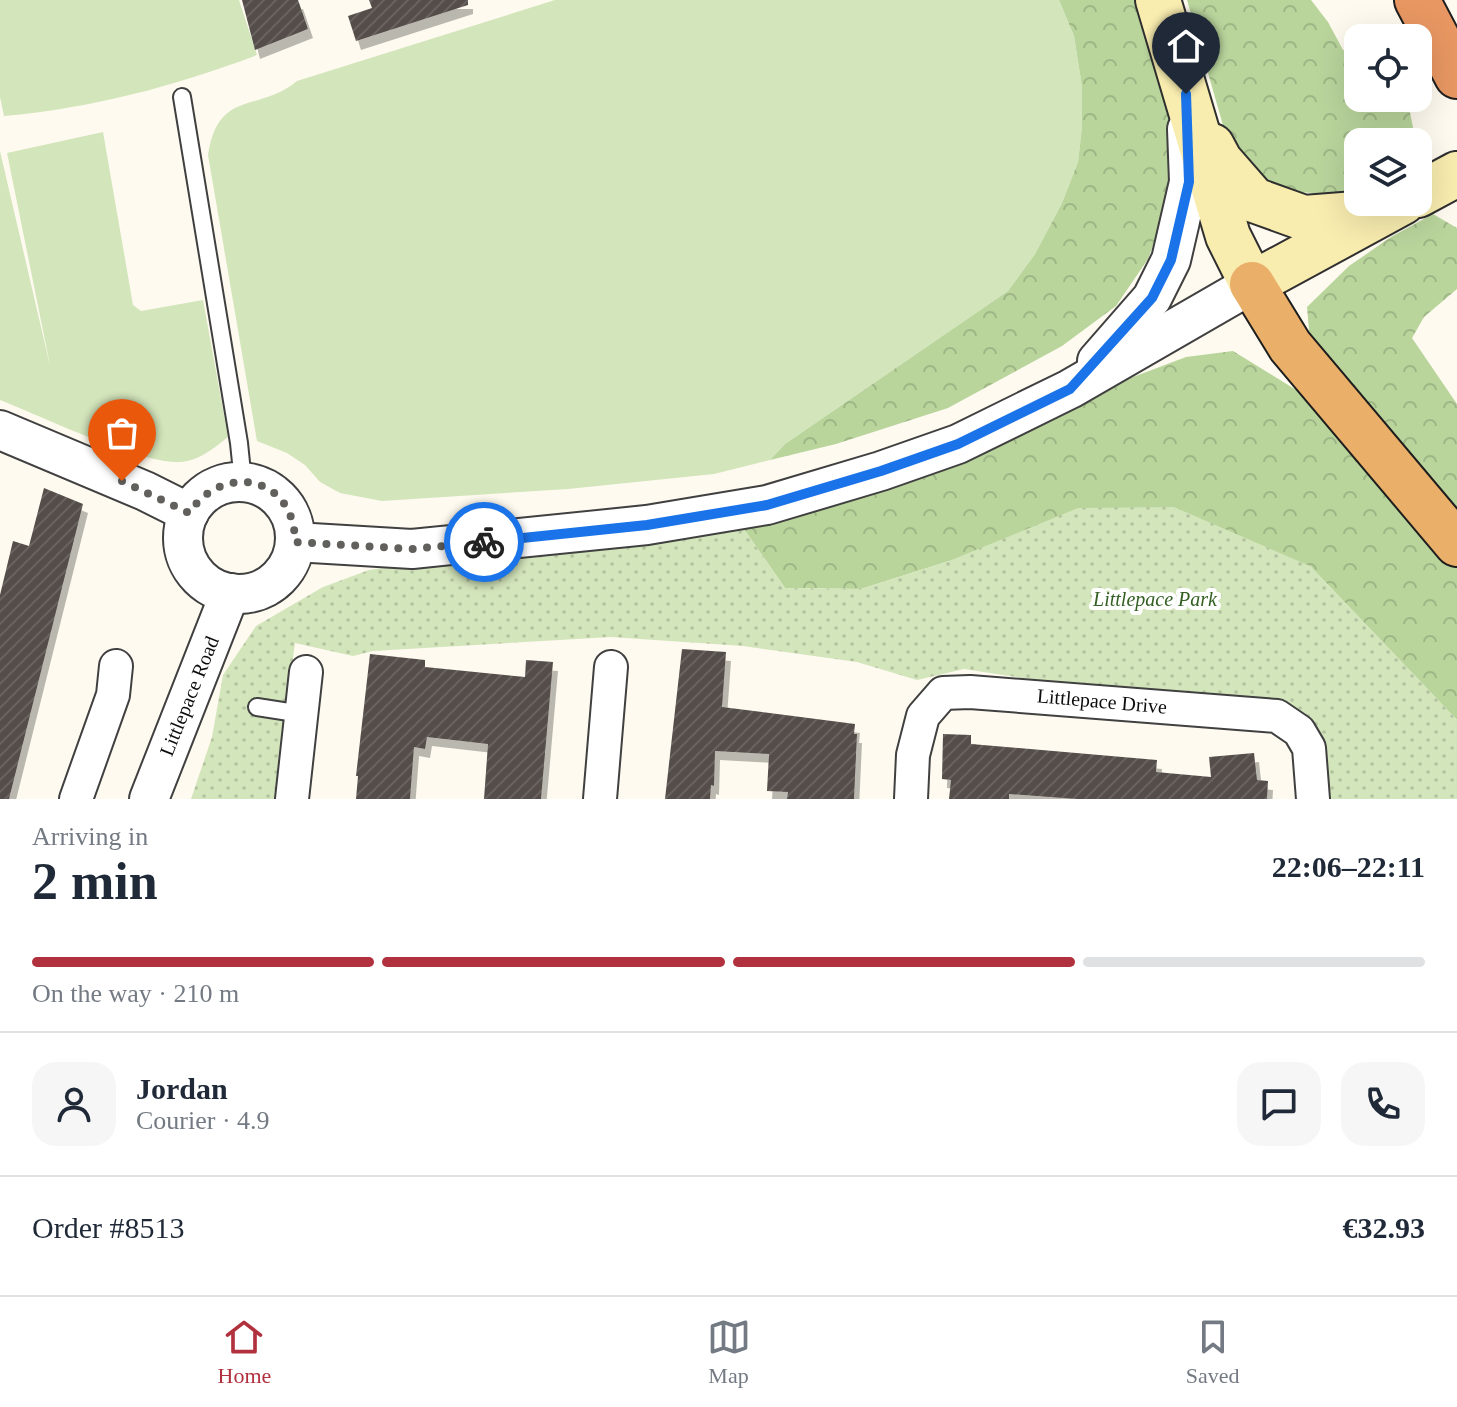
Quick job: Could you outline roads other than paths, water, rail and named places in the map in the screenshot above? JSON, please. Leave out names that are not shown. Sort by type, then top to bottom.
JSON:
[{"type":"highway","points":[[1417,0],[1457,76]]},
{"type":"highway","points":[[1252,284],[1290,346],[1457,544]]},
{"type":"main road","points":[[1158,0],[1228,236],[1252,284],[1377,216]]},
{"type":"main road","points":[[1186,94],[1220,161],[1254,200],[1304,218],[1344,212]]},
{"type":"main road","points":[[1432,187],[1457,174]]},
{"type":"street","points":[[1070,389],[1152,298],[1171,260],[1189,182],[1186,94]]},
{"type":"street","points":[[295,542],[412,549],[647,525],[767,505],[958,444],[1070,389],[1252,284]]},
{"type":"street","points":[[0,430],[145,491],[189,513]]},
{"type":"street","points":[[243,482],[265,487],[290,512],[295,542],[289,564],[279,578],[265,588],[248,594],[214,588],[199,578],[189,564],[183,530],[189,513],[199,498],[213,488],[243,482]]},
{"type":"street","name":"Littlepace Road","points":[[149,799],[230,593]]},
{"type":"street","points":[[76,799],[113,695],[116,666]]},
{"type":"street","points":[[600,799],[611,667]]},
{"type":"street","points":[[292,799],[306,672]]},
{"type":"street","name":"Littlepace Drive","points":[[911,799],[913,755],[923,716],[943,693],[970,692],[1277,716],[1299,731],[1309,748],[1313,799]]},
{"type":"lane","points":[[182,97],[237,428],[243,482]]},
{"type":"lane","points":[[257,707],[302,714]]},
{"type":"park label","name":"Littlepace Park","points":[[1155,599]]}]
